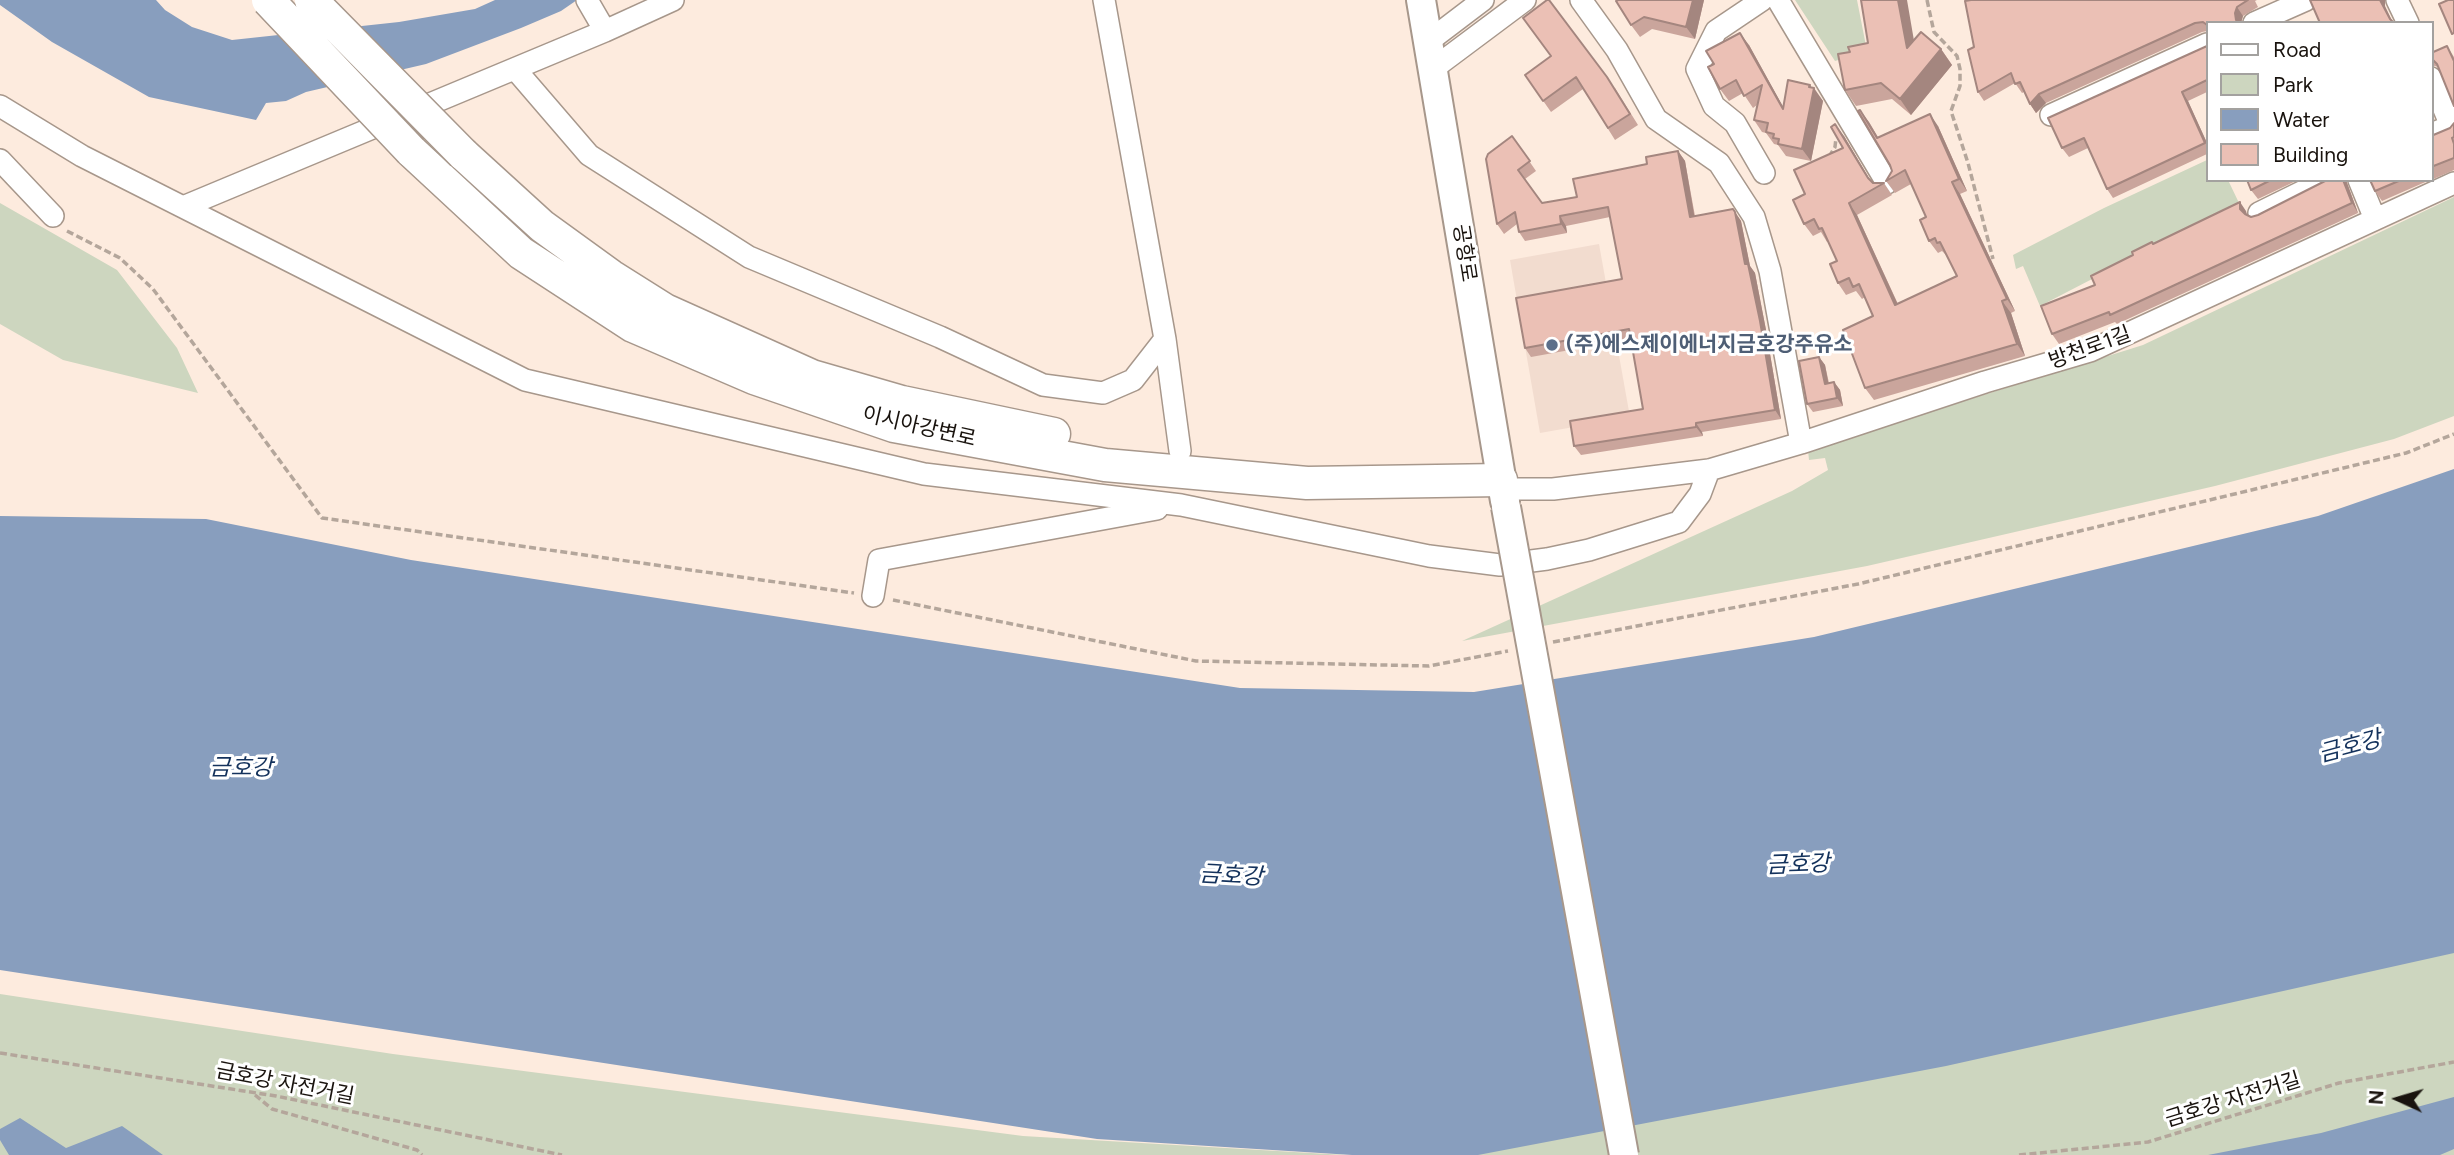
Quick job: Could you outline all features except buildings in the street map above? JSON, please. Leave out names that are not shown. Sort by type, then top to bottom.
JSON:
[{"type":"highway","name":"이시아강변로","points":[[268,0],[411,151],[521,253],[634,326],[754,378],[894,426],[1105,465],[1307,483],[1502,484]]},
{"type":"highway","name":"이시아강변로","points":[[311,0],[463,154],[542,226],[611,276],[665,310],[813,376],[902,402],[1109,445],[1354,464],[1502,484]]},
{"type":"main road","name":"공항로","points":[[1421,0],[1502,484],[1624,1155]]},
{"type":"street","points":[[587,0],[605,31]]},
{"type":"street","points":[[183,207],[673,0]]},
{"type":"street","points":[[1104,0],[1165,339],[1180,451]]},
{"type":"street","points":[[1432,54],[1483,0]]},
{"type":"street","points":[[1432,54],[1525,0]]},
{"type":"street","points":[[1581,0],[1617,50],[1656,119],[1719,163],[1755,217],[1770,271],[1801,443]]},
{"type":"street","points":[[1762,0],[1716,30],[1697,69],[1714,106],[1735,123],[1764,173]]},
{"type":"street","points":[[1778,0],[1887,183]]},
{"type":"street","points":[[2397,0],[2407,21]]},
{"type":"street","points":[[2259,21],[2292,8]]},
{"type":"street","points":[[2051,115],[2206,44]]},
{"type":"street","points":[[514,69],[589,155],[748,257],[940,337],[1043,385],[1103,393],[1133,380],[1165,339]]},
{"type":"street","points":[[2433,83],[2451,126],[2433,133]]},
{"type":"street","points":[[0,106],[82,156],[525,380],[924,474],[1181,505],[1429,556],[1500,565],[1589,550],[1678,522],[1700,494],[1709,470]]},
{"type":"street","points":[[0,160],[53,216]]},
{"type":"street","points":[[2259,213],[2322,182]]},
{"type":"street","points":[[2360,182],[2375,219]]},
{"type":"street","name":"방천로1길","points":[[1502,484],[1553,489],[1709,470],[1801,443],[1984,382],[2090,351],[2454,183]]},
{"type":"street","points":[[873,596],[879,559],[1181,505]]},
{"type":"path","points":[[1927,0],[1934,32],[1956,55],[1961,69],[1960,86],[1951,111],[1968,163],[1993,259]]},
{"type":"path","points":[[1826,161],[1835,147],[1841,105]]},
{"type":"path","points":[[53,216],[69,233],[120,258],[153,289],[322,518],[873,596],[1196,661],[1429,666],[1510,651]]},
{"type":"path","points":[[1550,643],[1858,584],[2406,453],[2454,434]]},
{"type":"path","name":"금호강 자전거길","points":[[0,1053],[253,1093],[562,1155]]},
{"type":"path","name":"금호강 자전거길","points":[[2019,1155],[2148,1142],[2339,1083],[2454,1062]]},
{"type":"path","points":[[253,1093],[272,1109],[417,1150],[422,1155]]},
{"type":"shaded area","points":[[1599,244],[1630,417],[1540,433],[1510,260]]},
{"type":"green space","points":[[1795,0],[1857,0],[1867,51],[1835,61]]},
{"type":"green space","points":[[2206,160],[2206,182],[2229,182],[2239,203],[2040,306],[2023,266],[2016,269],[2013,255],[2104,208]]},
{"type":"green space","points":[[2454,197],[2454,416],[2394,439],[2215,486],[1867,566],[1462,641],[1792,491],[1828,470],[1825,458],[1809,460],[1808,450],[2143,345]]},
{"type":"green space","points":[[0,203],[117,270],[177,348],[198,393],[63,360],[0,324]]},
{"type":"green space","points":[[2454,941],[2454,1155],[1471,1155]]},
{"type":"green space","points":[[0,994],[393,1054],[1023,1136],[1345,1155],[0,1155]]},
{"type":"water","points":[[0,0],[156,0],[165,10],[192,27],[232,40],[399,22],[475,9],[495,0],[577,0],[561,11],[521,28],[426,64],[306,92],[286,101],[266,103],[256,120],[149,97],[52,42],[0,5]]},
{"type":"water","name":"금호강","points":[[2454,469],[2454,953],[1946,1066],[1478,1155],[1352,1155],[1097,1139],[0,970],[0,516],[206,519],[411,560],[1240,688],[1474,692],[1814,637],[2318,516]]},
{"type":"water","points":[[2454,1097],[2454,1149],[2440,1155],[2208,1155],[2321,1133]]},
{"type":"water","points":[[20,1118],[66,1148],[122,1126],[163,1155],[9,1155],[0,1140],[0,1129]]},
{"type":"place","name":"(주)에스제이에너지금호강주유소","points":[[1552,345]]}]
